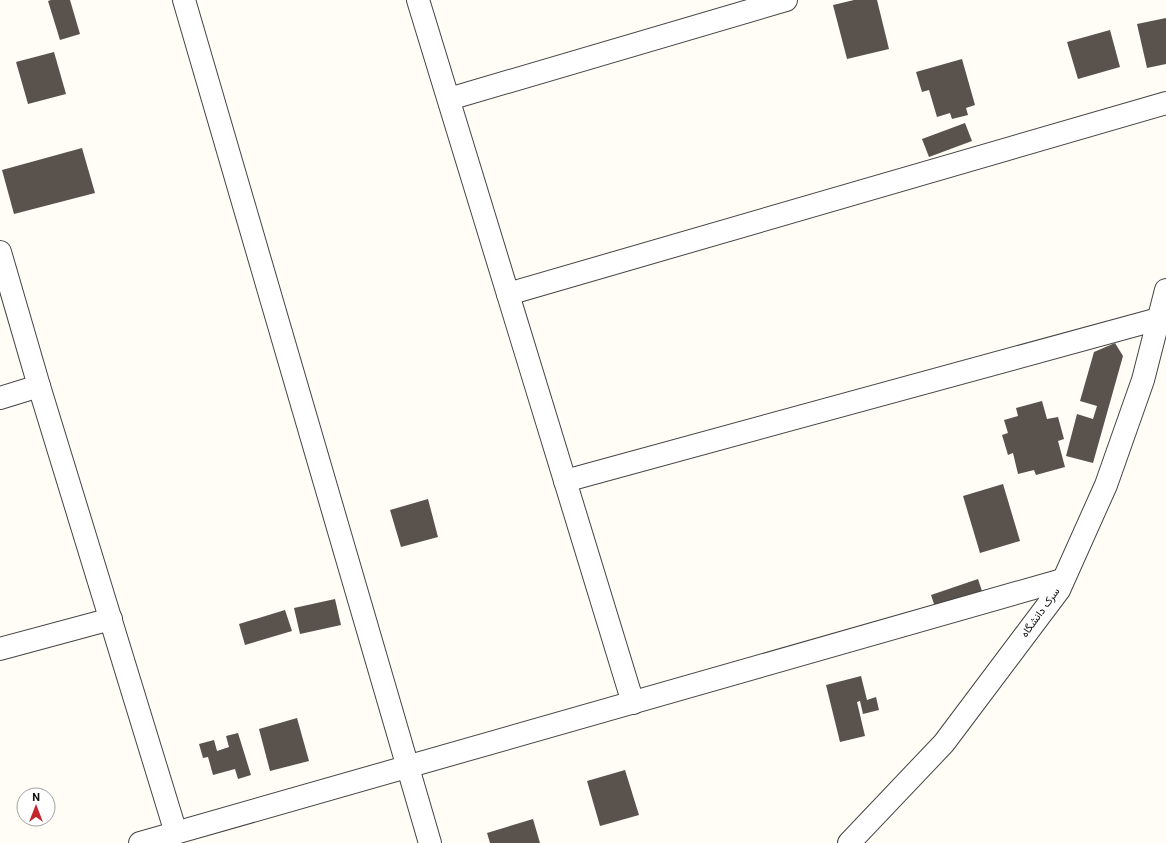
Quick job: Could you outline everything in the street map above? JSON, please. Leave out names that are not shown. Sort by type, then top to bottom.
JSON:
[{"type":"street","points":[[184,0],[430,843]]},
{"type":"street","points":[[418,0],[633,702]]},
{"type":"street","points":[[449,99],[786,0]]},
{"type":"street","points":[[508,294],[1166,103]]},
{"type":"street","points":[[0,252],[39,386],[176,833]]},
{"type":"street","name":"سرک دانشگاه","points":[[849,843],[944,743],[1059,590],[1062,580],[1106,485],[1143,380],[1166,290]]},
{"type":"street","points":[[565,481],[1158,319]]},
{"type":"street","points":[[0,398],[39,386]]},
{"type":"street","points":[[140,843],[1062,580]]},
{"type":"street","points":[[0,649],[111,619]]},
{"type":"building","points":[[70,0],[80,34],[60,40],[48,1]]},
{"type":"building","points":[[854,0],[877,0],[889,49],[847,59],[833,5]]},
{"type":"building","points":[[1166,18],[1166,64],[1147,68],[1137,24]]},
{"type":"building","points":[[1110,30],[1120,67],[1078,79],[1067,42]]},
{"type":"building","points":[[54,52],[66,94],[28,104],[16,62]]},
{"type":"building","points":[[962,59],[975,105],[966,108],[968,115],[952,119],[950,113],[937,117],[929,90],[922,92],[916,72]]},
{"type":"building","points":[[965,123],[972,141],[929,157],[922,139]]},
{"type":"building","points":[[82,148],[95,193],[14,214],[2,170]]},
{"type":"building","points":[[1115,343],[1123,356],[1093,463],[1066,456],[1077,414],[1093,419],[1097,406],[1080,401],[1094,352]]},
{"type":"building","points":[[1042,401],[1047,419],[1058,417],[1064,439],[1058,441],[1065,467],[1036,475],[1034,470],[1018,474],[1013,453],[1008,455],[1002,435],[1008,433],[1004,420],[1018,416],[1016,408]]},
{"type":"building","points":[[1003,484],[1020,541],[980,553],[963,496]]},
{"type":"building","points":[[428,499],[438,537],[401,547],[390,510]]},
{"type":"building","points":[[978,579],[984,597],[937,613],[931,595]]},
{"type":"building","points":[[335,599],[341,625],[300,634],[294,608]]},
{"type":"building","points":[[285,610],[292,631],[245,645],[239,624]]},
{"type":"building","points":[[861,676],[867,700],[876,697],[879,710],[863,714],[860,701],[857,702],[865,736],[840,742],[826,685]]},
{"type":"building","points":[[297,718],[309,761],[270,771],[259,729]]},
{"type":"building","points":[[238,733],[251,775],[238,779],[235,769],[213,775],[208,757],[203,758],[199,744],[214,740],[217,751],[229,747],[226,736]]},
{"type":"building","points":[[625,770],[639,815],[600,826],[587,781]]},
{"type":"building","points":[[533,819],[540,843],[490,843],[487,833]]}]
